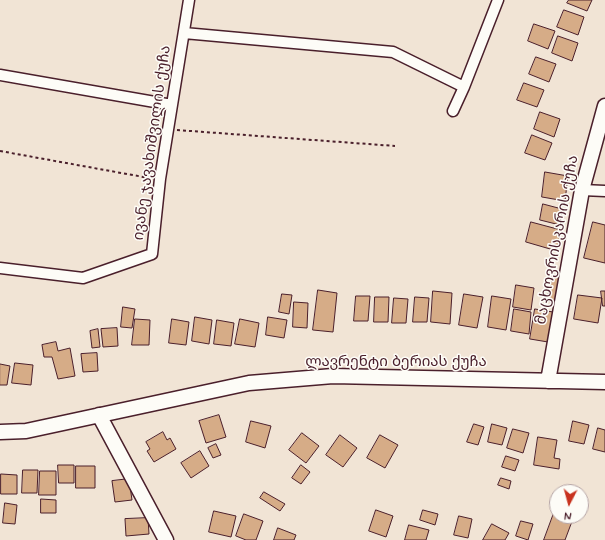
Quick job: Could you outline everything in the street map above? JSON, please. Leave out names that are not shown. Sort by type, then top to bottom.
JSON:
[{"type":"main road","name":"მაცხოვრისკარის ქუჩა","points":[[548,381],[582,190],[605,106]]},
{"type":"main road","name":"ლავრენტი ბერიას ქუჩა","points":[[0,432],[26,430],[249,383],[334,376],[605,382]]},
{"type":"main road","points":[[99,415],[166,540]]},
{"type":"street","name":"ივანე ჯავახიშვილის ქუჩა","points":[[0,268],[83,278],[152,254],[160,179],[189,0]]},
{"type":"street","points":[[453,111],[498,0]]},
{"type":"street","points":[[184,33],[393,52],[464,87]]},
{"type":"street","points":[[0,75],[172,105]]},
{"type":"street","points":[[582,190],[605,191]]},
{"type":"path","points":[[168,129],[395,146]]},
{"type":"path","points":[[0,151],[160,179]]},
{"type":"building","points":[[569,0],[592,0],[587,11],[567,3]]},
{"type":"building","points":[[564,10],[584,17],[578,35],[557,27]]},
{"type":"building","points":[[534,24],[555,31],[548,49],[528,41]]},
{"type":"building","points":[[558,36],[578,43],[572,61],[552,53]]},
{"type":"building","points":[[536,57],[556,64],[549,82],[529,74]]},
{"type":"building","points":[[524,83],[544,90],[537,107],[517,100]]},
{"type":"building","points":[[540,112],[560,119],[554,137],[534,129]]},
{"type":"building","points":[[532,135],[552,143],[545,160],[525,153]]},
{"type":"building","points":[[545,172],[568,176],[565,201],[542,197]]},
{"type":"building","points":[[543,204],[562,209],[560,225],[540,220]]},
{"type":"building","points":[[531,222],[561,230],[557,251],[526,242]]},
{"type":"building","points":[[593,222],[605,225],[605,263],[584,258]]},
{"type":"building","points":[[553,275],[561,278],[556,303],[547,301]]},
{"type":"building","points":[[516,285],[534,288],[531,310],[513,307]]},
{"type":"building","points":[[318,290],[337,293],[333,332],[313,330]]},
{"type":"building","points":[[433,291],[452,293],[450,324],[431,322]]},
{"type":"building","points":[[601,291],[605,291],[605,306],[603,306]]},
{"type":"building","points":[[282,294],[292,295],[289,314],[279,312]]},
{"type":"building","points":[[464,294],[483,297],[477,328],[459,325]]},
{"type":"building","points":[[578,295],[602,298],[598,323],[574,319]]},
{"type":"building","points":[[356,296],[370,296],[368,321],[354,321]]},
{"type":"building","points":[[492,296],[511,299],[506,330],[488,327]]},
{"type":"building","points":[[375,297],[389,297],[388,322],[374,322]]},
{"type":"building","points":[[415,297],[429,298],[427,322],[413,322]]},
{"type":"building","points":[[394,298],[408,299],[406,323],[392,323]]},
{"type":"building","points":[[294,302],[308,303],[307,328],[293,327]]},
{"type":"building","points":[[123,307],[135,309],[132,328],[121,327]]},
{"type":"building","points":[[514,309],[531,312],[529,334],[511,331]]},
{"type":"building","points":[[535,309],[553,312],[548,342],[530,339]]},
{"type":"building","points":[[195,317],[212,320],[209,344],[192,341]]},
{"type":"building","points":[[268,317],[287,320],[284,338],[266,335]]},
{"type":"building","points":[[135,319],[150,320],[149,345],[132,345]]},
{"type":"building","points":[[172,319],[189,322],[186,345],[169,343]]},
{"type":"building","points":[[240,319],[259,323],[255,347],[235,344]]},
{"type":"building","points":[[217,320],[234,323],[231,346],[214,344]]},
{"type":"building","points":[[117,328],[118,346],[103,347],[101,329]]},
{"type":"building","points":[[98,329],[100,347],[92,348],[90,331]]},
{"type":"building","points":[[56,342],[58,351],[70,348],[75,376],[58,379],[52,357],[44,357],[42,345]]},
{"type":"building","points":[[97,353],[98,371],[83,372],[81,354]]},
{"type":"building","points":[[15,363],[33,365],[31,385],[12,383]]},
{"type":"building","points":[[0,364],[10,366],[7,385],[0,385]]},
{"type":"building","points":[[219,415],[226,437],[206,443],[199,421]]},
{"type":"building","points":[[251,421],[271,426],[265,448],[246,442]]},
{"type":"building","points":[[573,421],[589,425],[584,444],[569,441]]},
{"type":"building","points":[[474,424],[484,427],[478,445],[467,442]]},
{"type":"building","points":[[492,424],[507,428],[502,445],[488,442]]},
{"type":"building","points":[[598,428],[605,430],[605,452],[593,449]]},
{"type":"building","points":[[513,429],[529,433],[523,453],[507,448]]},
{"type":"building","points":[[163,432],[167,440],[170,438],[176,449],[154,462],[147,451],[150,449],[146,442]]},
{"type":"building","points":[[302,433],[319,446],[306,463],[289,450]]},
{"type":"building","points":[[340,435],[357,448],[343,467],[326,455]]},
{"type":"building","points":[[380,435],[398,445],[385,468],[367,458]]},
{"type":"building","points":[[538,437],[557,440],[554,458],[560,459],[559,469],[534,465]]},
{"type":"building","points":[[216,444],[221,455],[213,458],[208,448]]},
{"type":"building","points":[[200,451],[209,466],[191,478],[181,463]]},
{"type":"building","points":[[506,456],[519,460],[515,471],[502,467]]},
{"type":"building","points":[[58,465],[74,465],[74,483],[59,483]]},
{"type":"building","points":[[301,465],[310,472],[301,484],[292,478]]},
{"type":"building","points":[[76,466],[95,466],[95,488],[76,488]]},
{"type":"building","points":[[23,470],[38,470],[37,493],[22,493]]},
{"type":"building","points":[[40,471],[56,471],[56,495],[39,495]]},
{"type":"building","points":[[1,474],[17,475],[17,494],[1,494]]},
{"type":"building","points":[[501,478],[511,481],[509,489],[498,485]]},
{"type":"building","points":[[129,479],[132,500],[115,502],[112,481]]},
{"type":"building","points":[[264,492],[285,504],[280,511],[260,498]]},
{"type":"building","points":[[41,499],[56,500],[56,513],[41,513]]},
{"type":"building","points":[[5,503],[17,505],[15,524],[3,523]]},
{"type":"building","points":[[376,510],[393,516],[386,537],[369,531]]},
{"type":"building","points":[[423,510],[438,514],[435,525],[420,520]]},
{"type":"building","points":[[214,511],[236,516],[231,537],[209,532]]},
{"type":"building","points":[[244,514],[263,521],[256,540],[246,540],[236,536]]},
{"type":"building","points":[[459,516],[472,519],[468,538],[454,535]]},
{"type":"building","points":[[148,518],[149,534],[126,536],[125,519]]},
{"type":"building","points":[[521,521],[533,524],[528,540],[516,536]]},
{"type":"building","points":[[492,524],[509,533],[505,540],[483,540]]},
{"type":"building","points":[[550,524],[571,524],[565,540],[544,540]]},
{"type":"building","points":[[409,525],[429,530],[426,540],[405,540]]},
{"type":"building","points":[[278,528],[296,535],[294,540],[274,540]]}]
